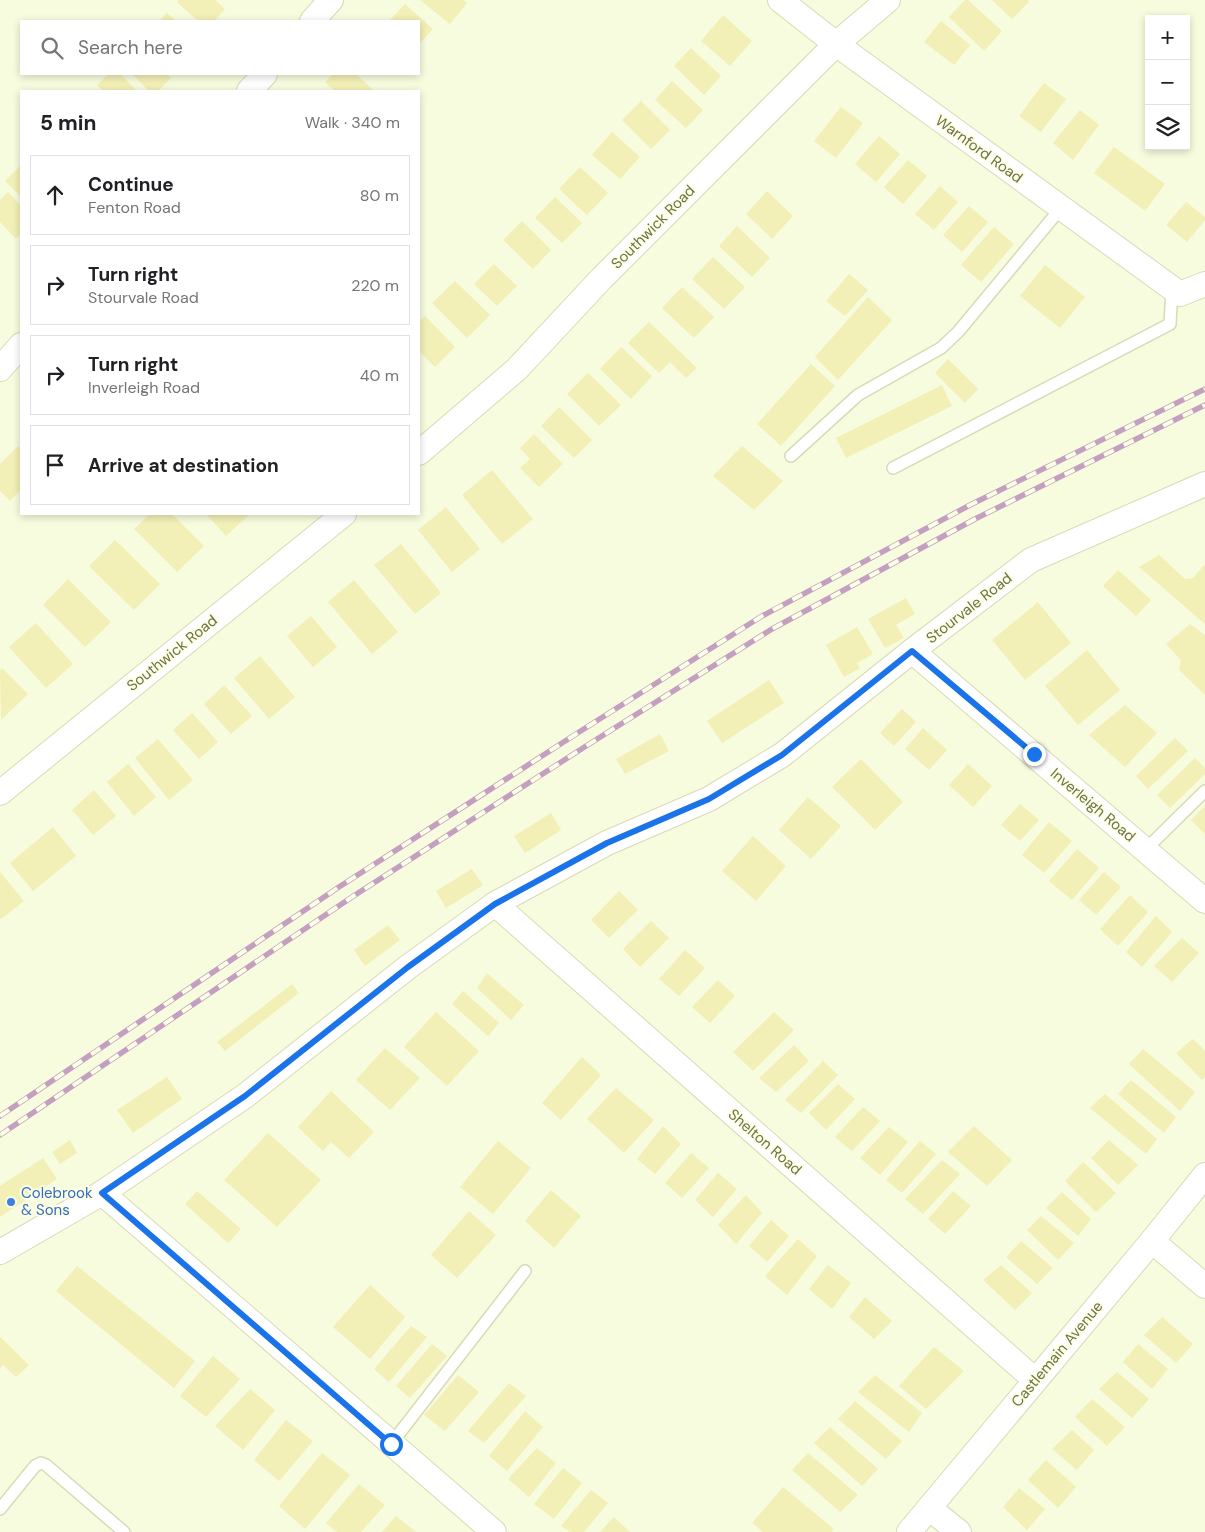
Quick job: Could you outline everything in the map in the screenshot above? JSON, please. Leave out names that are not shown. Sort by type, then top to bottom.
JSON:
[{"type":"street","points":[[313,20],[331,0]]},
{"type":"street","name":"Warnford Road","points":[[780,0],[836,44],[1176,291]]},
{"type":"street","name":"Southwick Road","points":[[420,452],[517,368],[601,279],[836,44],[888,0]]},
{"type":"street","points":[[250,90],[264,75]]},
{"type":"street","points":[[1176,291],[1205,284]]},
{"type":"street","points":[[0,369],[20,346]]},
{"type":"street","name":"Stourvale Road","points":[[0,1252],[102,1193],[245,1096],[408,967],[495,904],[607,843],[709,799],[782,755],[1030,560],[1205,484]]},
{"type":"street","name":"Southwick Road","points":[[0,793],[343,515]]},
{"type":"street","name":"Inverleigh Road","points":[[912,651],[1205,901]]},
{"type":"street","name":"Shelton Road","points":[[495,904],[1035,1380]]},
{"type":"street","name":"Castlemain Avenue","points":[[909,1532],[1205,1175]]},
{"type":"street","points":[[102,1193],[494,1532]]},
{"type":"street","points":[[1152,1241],[1205,1286]]},
{"type":"street","points":[[929,1508],[959,1532]]},
{"type":"lane","points":[[791,456],[858,395],[941,348],[958,332],[1061,208]]},
{"type":"lane","points":[[894,468],[1170,324],[1176,291]]},
{"type":"lane","points":[[1146,849],[1205,791]]},
{"type":"lane","points":[[391,1444],[525,1271]]},
{"type":"lane","points":[[0,1509],[35,1466],[41,1463],[46,1465],[124,1532]]},
{"type":"building","points":[[179,0],[215,0],[225,9],[215,20],[197,20],[177,2]]},
{"type":"building","points":[[420,0],[463,0],[467,3],[450,24]]},
{"type":"building","points":[[965,0],[968,0],[1002,31],[984,51],[949,17]]},
{"type":"building","points":[[992,0],[1028,0],[1029,2],[1012,19]]},
{"type":"building","points":[[405,4],[433,29],[420,43],[420,20],[390,20]]},
{"type":"building","points":[[167,13],[175,20],[160,20]]},
{"type":"building","points":[[723,15],[752,41],[730,66],[701,41]]},
{"type":"building","points":[[941,21],[970,45],[954,65],[924,42]]},
{"type":"building","points":[[691,48],[721,76],[704,95],[674,66]]},
{"type":"building","points":[[108,75],[121,75],[136,90],[102,90],[97,85]]},
{"type":"building","points":[[133,75],[168,75],[171,78],[159,90],[148,90]]},
{"type":"building","points":[[332,75],[357,75],[373,90],[334,90],[325,82]]},
{"type":"building","points":[[672,81],[703,110],[686,128],[655,100]]},
{"type":"building","points":[[1044,83],[1066,99],[1041,132],[1019,116]]},
{"type":"building","points":[[641,101],[670,130],[651,149],[622,120]]},
{"type":"building","points":[[841,107],[863,123],[836,158],[814,141]]},
{"type":"building","points":[[1080,110],[1099,125],[1073,160],[1053,143]]},
{"type":"building","points":[[612,132],[640,157],[620,179],[592,155]]},
{"type":"building","points":[[879,136],[900,154],[876,182],[855,164]]},
{"type":"building","points":[[1114,147],[1165,184],[1145,211],[1094,173]]},
{"type":"building","points":[[908,160],[927,176],[903,204],[884,187]]},
{"type":"building","points":[[20,166],[20,196],[5,181]]},
{"type":"building","points":[[580,167],[608,193],[587,215],[559,189]]},
{"type":"building","points":[[940,186],[958,202],[934,230],[915,214]]},
{"type":"building","points":[[767,191],[793,216],[772,239],[746,214]]},
{"type":"building","points":[[8,192],[20,205],[20,235],[16,239],[0,222],[0,200]]},
{"type":"building","points":[[555,197],[582,223],[562,243],[535,218]]},
{"type":"building","points":[[1186,202],[1205,217],[1205,220],[1187,242],[1166,225]]},
{"type":"building","points":[[969,206],[988,222],[962,252],[943,235]]},
{"type":"building","points":[[522,221],[551,250],[533,269],[503,240]]},
{"type":"building","points":[[737,226],[770,258],[752,277],[719,246]]},
{"type":"building","points":[[994,227],[1014,244],[981,282],[961,265]]},
{"type":"building","points":[[713,257],[745,287],[724,309],[692,279]]},
{"type":"building","points":[[494,264],[517,286],[497,306],[474,284]]},
{"type":"building","points":[[1045,265],[1085,297],[1060,328],[1020,296]]},
{"type":"building","points":[[849,274],[868,290],[845,316],[826,301]]},
{"type":"building","points":[[455,281],[490,315],[467,338],[432,303]]},
{"type":"building","points":[[682,287],[714,317],[694,338],[662,308]]},
{"type":"building","points":[[868,297],[892,320],[838,380],[815,357]]},
{"type":"building","points":[[425,316],[455,347],[435,367],[420,352],[420,320]]},
{"type":"building","points":[[649,322],[697,368],[686,378],[670,362],[659,373],[628,343]]},
{"type":"building","points":[[621,347],[652,376],[631,399],[600,369]]},
{"type":"building","points":[[948,359],[978,389],[965,403],[935,373]]},
{"type":"building","points":[[811,364],[835,386],[781,446],[757,424]]},
{"type":"building","points":[[588,373],[621,405],[599,426],[567,394]]},
{"type":"building","points":[[942,385],[952,406],[846,458],[836,438]]},
{"type":"building","points":[[559,407],[592,440],[574,458],[541,426]]},
{"type":"building","points":[[534,434],[563,464],[539,487],[520,468],[530,459],[520,448]]},
{"type":"building","points":[[18,446],[20,448],[20,490],[10,501],[0,491],[0,464]]},
{"type":"building","points":[[742,446],[783,481],[754,510],[713,476]]},
{"type":"building","points":[[492,470],[533,519],[502,544],[462,495]]},
{"type":"building","points":[[446,507],[480,549],[452,572],[418,530]]},
{"type":"building","points":[[149,515],[173,515],[204,546],[177,572],[134,529]]},
{"type":"building","points":[[207,515],[249,515],[226,536]]},
{"type":"building","points":[[115,540],[160,584],[134,610],[89,566]]},
{"type":"building","points":[[401,544],[441,593],[415,614],[374,565]]},
{"type":"building","points":[[1159,555],[1185,579],[1193,578],[1205,564],[1205,624],[1139,567]]},
{"type":"building","points":[[1118,570],[1151,600],[1136,616],[1103,586]]},
{"type":"building","points":[[68,579],[111,622],[85,647],[43,605]]},
{"type":"building","points":[[354,580],[398,632],[372,654],[328,602]]},
{"type":"building","points":[[906,598],[915,614],[896,625],[904,638],[885,648],[868,619]]},
{"type":"building","points":[[1038,602],[1071,643],[1025,680],[992,640]]},
{"type":"building","points":[[311,616],[337,647],[313,667],[287,636]]},
{"type":"building","points":[[36,623],[73,664],[46,688],[9,647]]},
{"type":"building","points":[[1190,624],[1205,635],[1205,695],[1179,670],[1181,660],[1166,644]]},
{"type":"building","points":[[857,627],[873,654],[857,663],[860,668],[844,677],[826,645]]},
{"type":"building","points":[[1087,650],[1120,690],[1078,725],[1045,686]]},
{"type":"building","points":[[260,656],[295,697],[269,719],[234,678]]},
{"type":"building","points":[[2,668],[28,694],[1,720],[0,670]]},
{"type":"building","points":[[769,680],[784,703],[722,743],[707,721]]},
{"type":"building","points":[[224,685],[252,716],[231,734],[204,704]]},
{"type":"building","points":[[1125,705],[1157,733],[1125,767],[1089,735]]},
{"type":"building","points":[[902,709],[916,722],[894,746],[880,733]]},
{"type":"building","points":[[192,713],[218,742],[199,759],[173,730]]},
{"type":"building","points":[[923,728],[947,750],[929,770],[905,749]]},
{"type":"building","points":[[660,734],[669,751],[625,774],[616,759]]},
{"type":"building","points":[[1175,738],[1188,751],[1148,789],[1136,776]]},
{"type":"building","points":[[158,739],[193,780],[169,800],[135,758]]},
{"type":"building","points":[[1195,758],[1205,768],[1205,774],[1170,808],[1157,795]]},
{"type":"building","points":[[861,759],[903,802],[875,830],[832,787]]},
{"type":"building","points":[[128,764],[156,797],[134,816],[107,782]]},
{"type":"building","points":[[968,764],[992,786],[973,807],[949,785]]},
{"type":"building","points":[[94,790],[116,816],[93,835],[72,810]]},
{"type":"building","points":[[808,797],[841,826],[811,859],[779,830]]},
{"type":"building","points":[[1020,804],[1039,820],[1020,841],[1001,825]]},
{"type":"building","points":[[1205,806],[1205,834],[1191,820]]},
{"type":"building","points":[[551,813],[561,830],[525,853],[514,836]]},
{"type":"building","points":[[1049,822],[1072,841],[1044,873],[1022,855]]},
{"type":"building","points":[[53,827],[76,856],[33,891],[10,863]]},
{"type":"building","points":[[753,836],[786,866],[756,901],[722,871]]},
{"type":"building","points":[[1077,849],[1099,868],[1072,900],[1049,881]]},
{"type":"building","points":[[472,869],[483,885],[446,908],[436,891]]},
{"type":"building","points":[[0,872],[24,901],[1,919],[0,918]]},
{"type":"building","points":[[1104,872],[1121,887],[1096,915],[1079,900]]},
{"type":"building","points":[[619,891],[638,910],[609,938],[591,920]]},
{"type":"building","points":[[1130,895],[1148,912],[1118,946],[1100,929]]},
{"type":"building","points":[[1156,916],[1172,932],[1142,967],[1126,952]]},
{"type":"building","points":[[651,921],[669,938],[640,967],[623,949]]},
{"type":"building","points":[[388,925],[400,940],[365,966],[354,950]]},
{"type":"building","points":[[1182,938],[1199,953],[1172,982],[1154,966]]},
{"type":"building","points":[[685,950],[705,968],[679,996],[659,979]]},
{"type":"building","points":[[487,973],[524,1005],[511,1020],[477,988]]},
{"type":"building","points":[[718,980],[735,996],[710,1023],[692,1007]]},
{"type":"building","points":[[292,984],[299,993],[225,1051],[217,1042]]},
{"type":"building","points":[[463,991],[499,1023],[488,1036],[452,1004]]},
{"type":"building","points":[[436,1012],[479,1051],[447,1086],[404,1047]]},
{"type":"building","points":[[774,1012],[794,1030],[753,1071],[733,1052]]},
{"type":"building","points":[[1193,1039],[1205,1051],[1205,1077],[1202,1080],[1176,1053]]},
{"type":"building","points":[[794,1045],[809,1061],[776,1092],[759,1078]]},
{"type":"building","points":[[385,1048],[420,1078],[390,1110],[356,1080]]},
{"type":"building","points":[[1143,1049],[1195,1092],[1180,1111],[1129,1064]]},
{"type":"building","points":[[582,1057],[601,1075],[561,1120],[542,1103]]},
{"type":"building","points":[[823,1061],[838,1075],[801,1113],[785,1100]]},
{"type":"building","points":[[167,1077],[182,1099],[133,1133],[117,1110]]},
{"type":"building","points":[[1131,1080],[1176,1117],[1164,1133],[1118,1094]]},
{"type":"building","points":[[838,1084],[855,1099],[826,1130],[809,1113]]},
{"type":"building","points":[[616,1088],[654,1120],[624,1153],[587,1119]]},
{"type":"building","points":[[331,1091],[374,1132],[349,1158],[331,1142],[323,1151],[298,1127]]},
{"type":"building","points":[[1105,1094],[1157,1139],[1146,1154],[1090,1108]]},
{"type":"building","points":[[863,1107],[880,1121],[852,1151],[835,1137]]},
{"type":"building","points":[[663,1126],[681,1144],[655,1174],[637,1159]]},
{"type":"building","points":[[974,1126],[1012,1160],[987,1186],[948,1152]]},
{"type":"building","points":[[889,1127],[908,1142],[880,1175],[860,1158]]},
{"type":"building","points":[[268,1133],[321,1180],[277,1227],[224,1180]]},
{"type":"building","points":[[70,1140],[77,1153],[60,1164],[52,1152]]},
{"type":"building","points":[[1109,1140],[1138,1165],[1118,1185],[1091,1158]]},
{"type":"building","points":[[498,1141],[531,1168],[493,1214],[460,1187]]},
{"type":"building","points":[[920,1141],[936,1154],[902,1193],[886,1180]]},
{"type":"building","points":[[691,1153],[709,1168],[682,1198],[665,1183]]},
{"type":"building","name":"Colebrook & Sons","points":[[43,1158],[57,1179],[0,1217],[0,1186]]},
{"type":"building","points":[[942,1160],[960,1174],[923,1214],[905,1199]]},
{"type":"building","points":[[1083,1162],[1116,1193],[1096,1212],[1065,1181]]},
{"type":"building","points":[[718,1173],[737,1189],[713,1217],[695,1200]]},
{"type":"building","points":[[551,1190],[581,1216],[554,1248],[525,1221]]},
{"type":"building","points":[[197,1191],[241,1229],[228,1243],[185,1204]]},
{"type":"building","points":[[953,1191],[971,1206],[945,1234],[928,1219]]},
{"type":"building","points":[[1062,1192],[1091,1219],[1078,1236],[1046,1208]]},
{"type":"building","points":[[746,1195],[762,1213],[736,1244],[718,1225]]},
{"type":"building","points":[[469,1211],[496,1235],[457,1278],[431,1255]]},
{"type":"building","points":[[1041,1216],[1074,1243],[1058,1260],[1027,1230]]},
{"type":"building","points":[[771,1220],[789,1236],[767,1262],[749,1246]]},
{"type":"building","points":[[798,1239],[817,1256],[787,1295],[765,1276]]},
{"type":"building","points":[[1021,1241],[1053,1268],[1037,1284],[1006,1257]]},
{"type":"building","points":[[828,1265],[851,1283],[832,1309],[809,1289]]},
{"type":"building","points":[[1001,1265],[1032,1293],[1015,1310],[983,1280]]},
{"type":"building","points":[[77,1266],[195,1361],[174,1388],[56,1291]]},
{"type":"building","points":[[370,1285],[405,1317],[370,1359],[333,1327]]},
{"type":"building","points":[[865,1297],[892,1321],[874,1339],[849,1317]]},
{"type":"building","points":[[1162,1317],[1193,1344],[1176,1363],[1144,1335]]},
{"type":"building","points":[[411,1326],[427,1337],[389,1382],[374,1369]]},
{"type":"building","points":[[0,1337],[29,1365],[16,1377],[3,1365],[0,1368]]},
{"type":"building","points":[[432,1344],[447,1356],[410,1398],[396,1386]]},
{"type":"building","points":[[1138,1344],[1168,1369],[1152,1389],[1123,1362]]},
{"type":"building","points":[[934,1347],[964,1371],[926,1409],[899,1386]]},
{"type":"building","points":[[213,1356],[240,1379],[206,1417],[180,1396]]},
{"type":"building","points":[[1117,1372],[1149,1399],[1132,1418],[1099,1389]]},
{"type":"building","points":[[458,1375],[479,1392],[445,1431],[424,1415]]},
{"type":"building","points":[[875,1375],[922,1413],[909,1432],[858,1392]]},
{"type":"building","points":[[509,1383],[526,1396],[484,1443],[468,1431]]},
{"type":"building","points":[[250,1389],[275,1410],[243,1450],[215,1426]]},
{"type":"building","points":[[1092,1399],[1125,1427],[1107,1446],[1075,1417]]},
{"type":"building","points":[[855,1401],[902,1441],[886,1459],[838,1419]]},
{"type":"building","points":[[525,1411],[543,1427],[507,1471],[489,1456]]},
{"type":"building","points":[[286,1420],[313,1441],[279,1481],[254,1460]]},
{"type":"building","points":[[830,1427],[878,1469],[862,1486],[814,1443]]},
{"type":"building","points":[[1072,1430],[1094,1450],[1077,1470],[1052,1449]]},
{"type":"building","points":[[537,1448],[556,1463],[529,1497],[508,1479]]},
{"type":"building","points":[[322,1453],[350,1475],[305,1529],[279,1506]]},
{"type":"building","points":[[808,1453],[858,1495],[840,1512],[792,1470]]},
{"type":"building","points":[[1046,1460],[1076,1487],[1058,1508],[1028,1480]]},
{"type":"building","points":[[563,1468],[582,1483],[554,1519],[534,1504]]},
{"type":"building","points":[[359,1484],[385,1505],[361,1532],[337,1532],[326,1523]]},
{"type":"building","points":[[783,1487],[834,1529],[832,1532],[763,1532],[752,1523]]},
{"type":"building","points":[[1019,1488],[1045,1509],[1027,1530],[1003,1507]]},
{"type":"building","points":[[591,1490],[608,1503],[584,1532],[570,1532],[561,1526]]},
{"type":"building","points":[[396,1516],[416,1532],[382,1532]]},
{"type":"building","points":[[614,1517],[630,1532],[600,1532]]},
{"type":"railway","points":[[0,1116],[339,887],[762,616],[972,504],[1205,389]]},
{"type":"railway","points":[[0,1135],[352,897],[772,629],[975,519],[1205,405]]},
{"type":"place","name":"Colebrook & Sons","points":[[11,1202]]},
{"type":"route","points":[[391,1444],[102,1193],[245,1096],[408,967],[495,904],[607,843],[709,799],[782,755],[912,651],[1034,754]]}]
